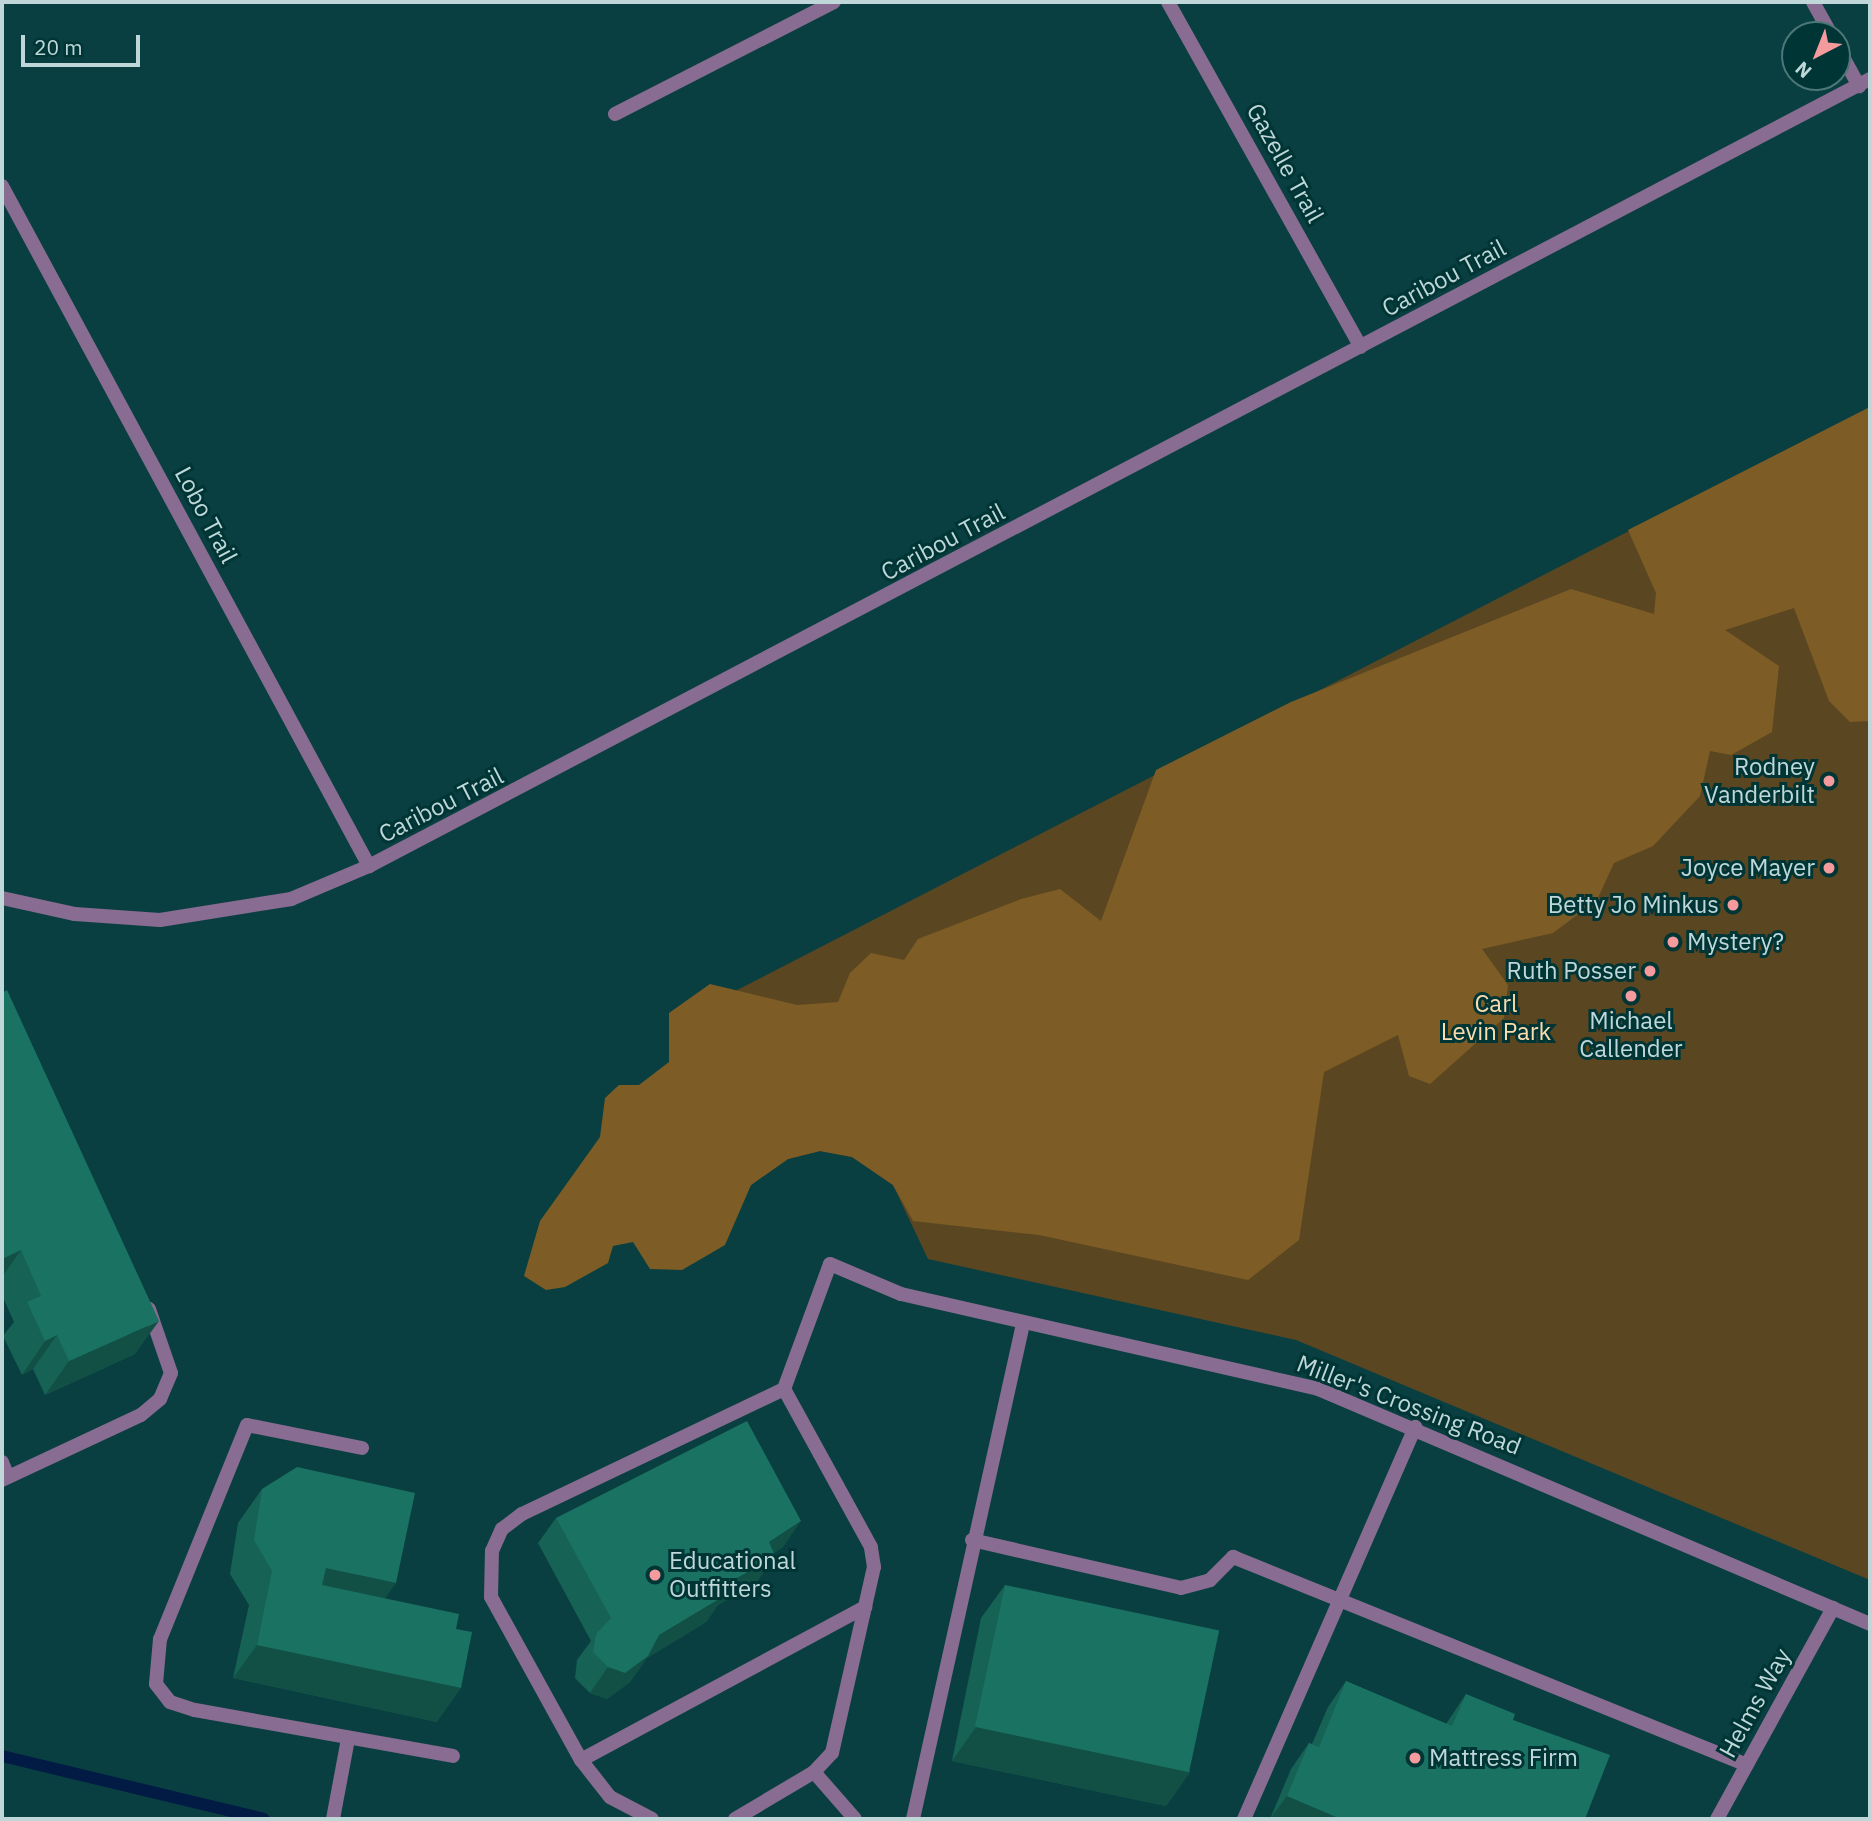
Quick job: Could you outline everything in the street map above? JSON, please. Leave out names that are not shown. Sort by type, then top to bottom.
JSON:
[{"type":"street","points":[[615,114],[834,2]]},
{"type":"street","name":"Gazelle Trail","points":[[1168,2],[1361,347]]},
{"type":"street","points":[[1813,2],[1823,21]]},
{"type":"street","points":[[1851,65],[1864,82]]},
{"type":"street","name":"Caribou Trail","points":[[2,898],[75,914],[160,920],[291,899],[369,866],[1864,82]]},
{"type":"street","name":"Lobo Trail","points":[[2,186],[369,866]]},
{"type":"street","name":"Miller's Crossing Road","points":[[784,1389],[830,1264],[901,1294],[1023,1324],[1316,1388],[1415,1427],[1870,1624]]},
{"type":"street","points":[[2,1462],[5,1479],[141,1415],[160,1399],[171,1373],[141,1292]]},
{"type":"street","points":[[913,1819],[972,1540],[1023,1324]]},
{"type":"street","points":[[652,1819],[610,1797],[581,1760],[491,1597],[487,1576],[502,1529],[784,1389],[871,1547],[874,1567],[832,1753],[814,1772],[736,1819]]},
{"type":"street","points":[[362,1448],[247,1425],[153,1665],[156,1684],[170,1702],[348,1739],[453,1756]]},
{"type":"street","points":[[1244,1819],[1415,1427]]},
{"type":"street","points":[[972,1540],[1181,1588],[1210,1580],[1233,1557],[1341,1597],[1747,1765]]},
{"type":"street","points":[[581,1760],[865,1607]]},
{"type":"street","name":"Helms Way","points":[[1717,1819],[1833,1608]]},
{"type":"street","points":[[333,1819],[348,1739]]},
{"type":"street","points":[[814,1772],[855,1819]]},
{"type":"green space","name":"Carl Levin Park","points":[[1870,407],[1870,1580],[1296,1340],[928,1259],[893,1185],[852,1157],[820,1151],[788,1159],[751,1185],[727,1228],[683,1018]]},
{"type":"green space","points":[[1870,407],[1870,721],[1850,722],[1829,701],[1794,608],[1725,630],[1779,666],[1772,732],[1731,755],[1710,751],[1700,796],[1653,846],[1614,863],[1597,900],[1553,933],[1482,949],[1508,985],[1504,1018],[1430,1084],[1409,1076],[1398,1035],[1324,1072],[1299,1240],[1248,1280],[1039,1235],[913,1221],[893,1185],[852,1157],[820,1151],[788,1159],[751,1185],[725,1245],[682,1270],[650,1269],[633,1242],[613,1246],[608,1263],[565,1287],[546,1290],[524,1276],[540,1221],[600,1137],[605,1098],[619,1085],[639,1085],[669,1062],[669,1013],[710,984],[797,1005],[838,1002],[850,973],[871,953],[904,960],[918,939],[1021,899],[1060,889],[1101,921],[1156,770],[1291,702],[1571,589],[1654,614],[1656,593],[1628,530]]},
{"type":"building","points":[[7,990],[159,1321],[69,1361],[57,1335],[45,1341],[27,1302],[41,1296],[21,1250],[4,1258],[2,1252],[2,993]]},
{"type":"building","name":"Educational Outfitters","points":[[747,1421],[801,1521],[769,1542],[775,1556],[718,1589],[724,1596],[659,1635],[648,1656],[625,1673],[608,1667],[593,1652],[596,1634],[611,1618],[556,1518]]},
{"type":"building","points":[[297,1467],[415,1493],[396,1583],[326,1568],[322,1585],[459,1614],[456,1629],[472,1632],[461,1688],[257,1645],[272,1571],[254,1540],[262,1489]]},
{"type":"building","points":[[1005,1585],[1219,1631],[1189,1772],[975,1727]]},
{"type":"building","name":"Mattress Firm","points":[[1346,1681],[1452,1726],[1466,1694],[1515,1714],[1513,1720],[1610,1755],[1585,1819],[1341,1819],[1287,1796],[1309,1743],[1319,1747]]},
{"type":"waterway","points":[[2,1756],[264,1819]]},
{"type":"place","name":"Rodney Vanderbilt","points":[[1829,781]]},
{"type":"place","name":"Joyce Mayer","points":[[1829,868]]},
{"type":"place","name":"Betty Jo Minkus","points":[[1733,905]]},
{"type":"place","name":"Mystery?","points":[[1673,942]]},
{"type":"place","name":"Ruth Posser","points":[[1650,971]]},
{"type":"place","name":"Michael Callender","points":[[1631,996]]},
{"type":"place","name":"Educational Outfitters","points":[[655,1575]]},
{"type":"place","name":"Mattress Firm","points":[[1415,1758]]}]
